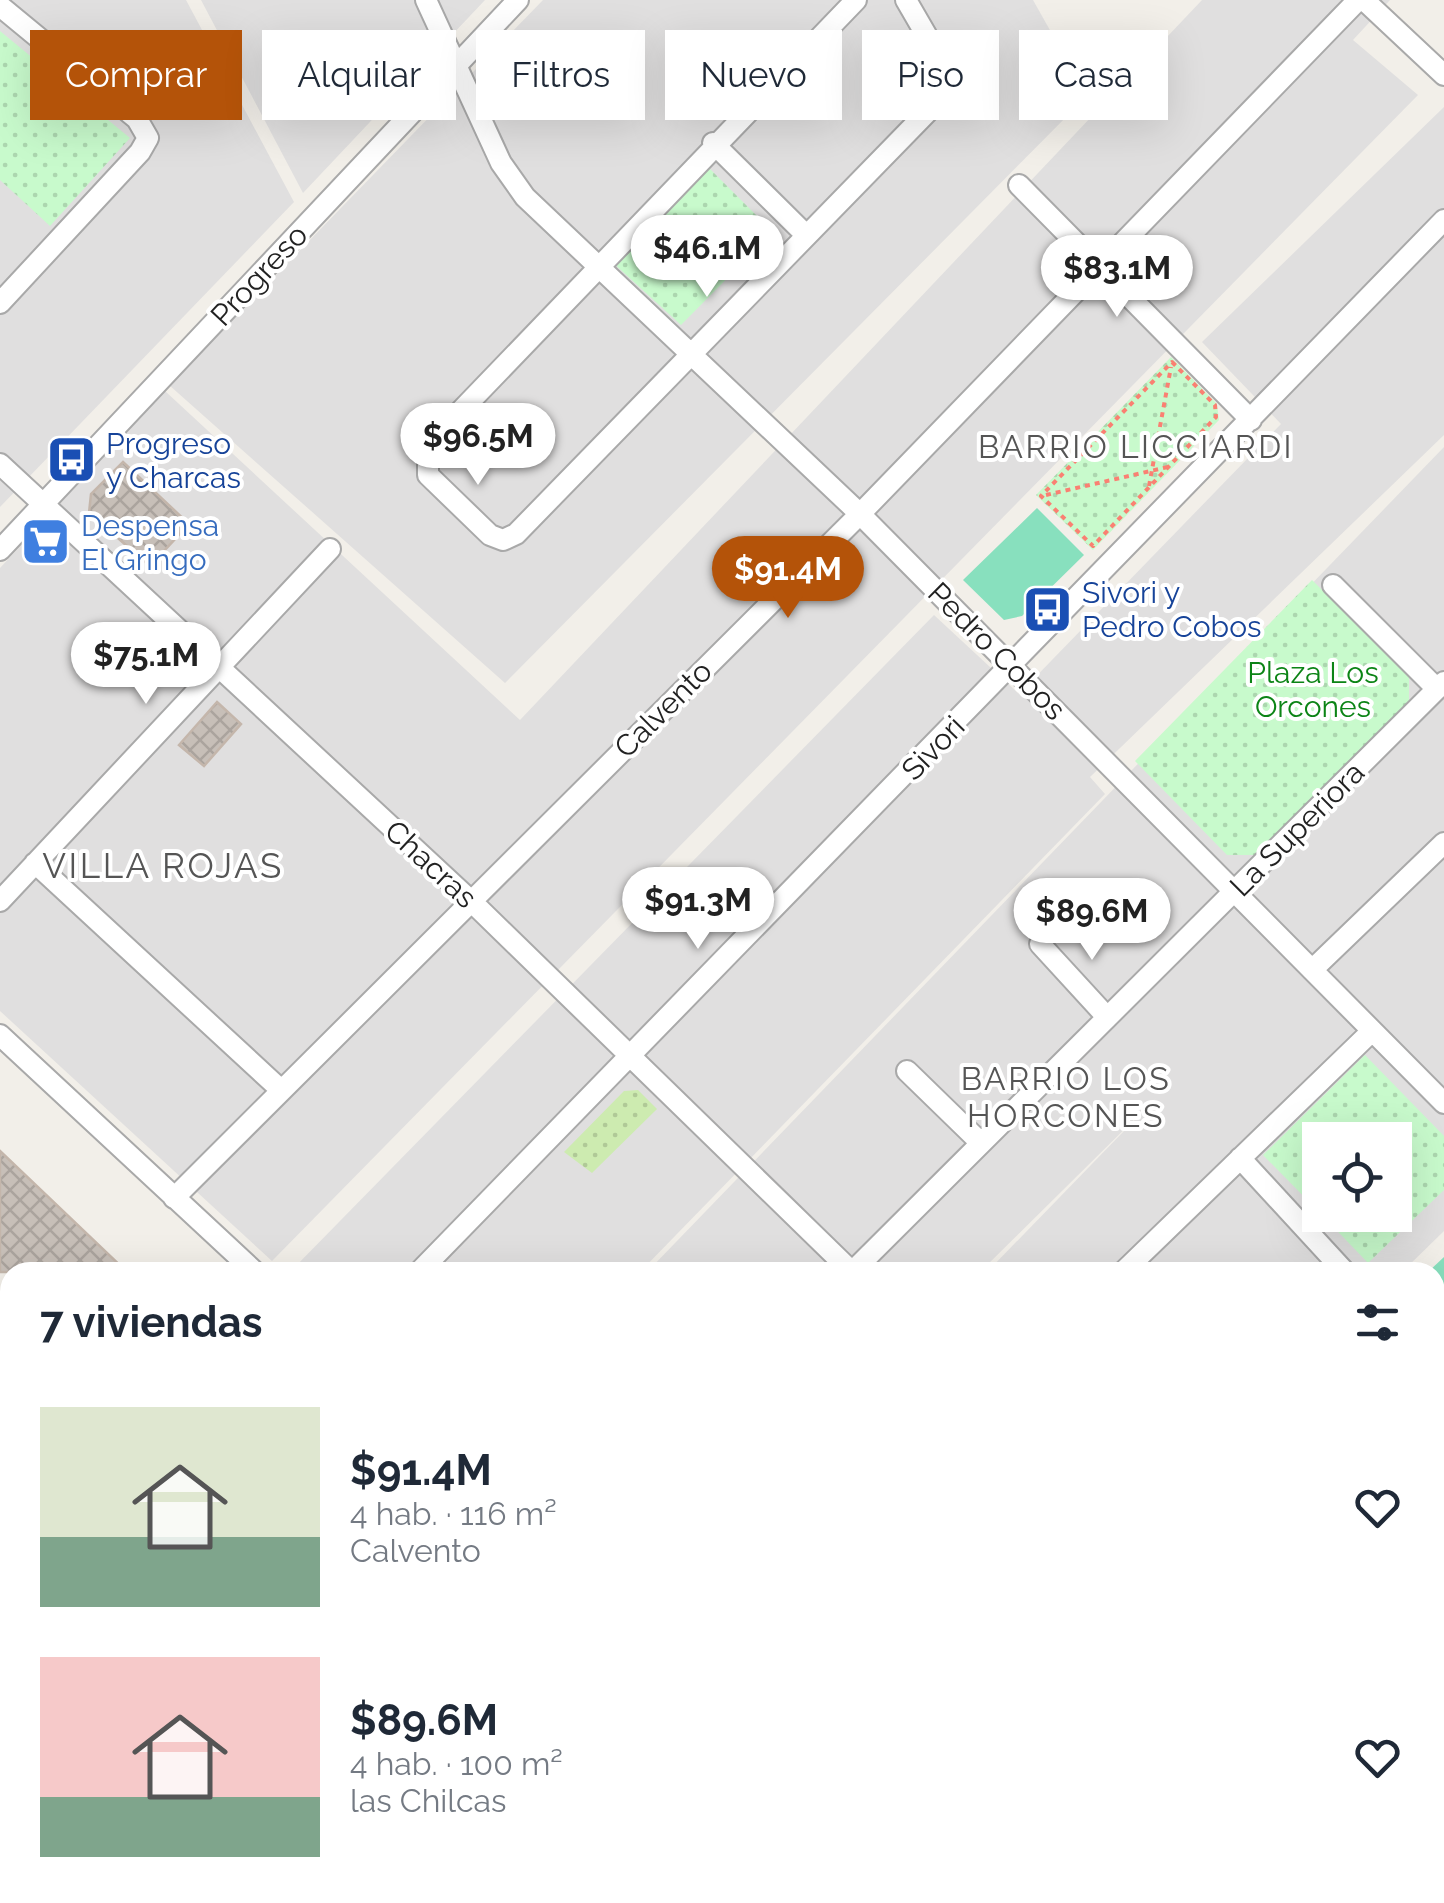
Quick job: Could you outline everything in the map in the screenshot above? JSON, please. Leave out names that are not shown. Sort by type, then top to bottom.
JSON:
[{"type":"street","name":"Pedro Cobos","points":[[426,0],[440,30]]},
{"type":"street","name":"Progreso","points":[[456,65],[518,0]]},
{"type":"street","points":[[856,0],[713,144],[428,445],[428,475],[490,535],[503,540],[516,534],[940,99],[946,68],[906,0]]},
{"type":"street","points":[[1361,0],[1444,74]]},
{"type":"street","name":"Calvento","points":[[174,1198],[860,514],[1361,0]]},
{"type":"street","points":[[0,6],[137,119],[148,138],[140,152],[0,303]]},
{"type":"street","name":"Pedro Cobos","points":[[456,65],[502,164],[525,197],[860,514],[1444,1103]]},
{"type":"street","name":"Progreso","points":[[0,550],[404,120]]},
{"type":"street","points":[[713,144],[805,234]]},
{"type":"street","points":[[1019,185],[1251,420]]},
{"type":"street","name":"Sivori","points":[[429,1262],[1013,667],[1444,220]]},
{"type":"street","name":"Chacras","points":[[0,464],[470,900],[842,1262]]},
{"type":"street","points":[[0,901],[330,550]]},
{"type":"street","points":[[1333,585],[1441,686]]},
{"type":"street","name":"La Superiora","points":[[862,1262],[1441,686]]},
{"type":"street","points":[[1312,970],[1444,844]]},
{"type":"street","points":[[35,863],[281,1090]]},
{"type":"street","points":[[1040,944],[1108,1017]]},
{"type":"street","points":[[1133,1262],[1372,1032]]},
{"type":"street","points":[[0,1035],[244,1262]]},
{"type":"street","points":[[907,1072],[981,1144]]},
{"type":"street","points":[[1240,1158],[1336,1262]]},
{"type":"path","points":[[1042,496],[1093,546],[1216,417],[1215,405],[1172,362]]},
{"type":"path","points":[[1149,488],[1172,362]]},
{"type":"path","points":[[1042,496],[1172,362]]},
{"type":"path","points":[[1042,496],[1168,467]]},
{"type":"shaded area","points":[[0,0],[186,0],[202,30],[30,30],[30,120],[242,120],[242,105],[294,202],[0,507]]},
{"type":"shaded area","points":[[201,0],[485,0],[456,31],[262,30],[262,115],[242,78],[242,30],[217,30]]},
{"type":"shaded area","points":[[543,0],[1033,0],[1050,30],[1019,30],[1019,120],[1063,120],[505,683],[169,385],[426,120],[456,120],[456,90],[476,69],[476,120],[645,120],[645,30],[514,30]]},
{"type":"shaded area","name":"VILLA ROJAS","points":[[1202,0],[1390,0],[1353,40],[1418,95],[272,1261],[0,1011],[0,568],[165,391],[520,720],[1088,120],[1168,120],[1168,36]]},
{"type":"shaded area","points":[[1444,107],[1444,435],[1090,777],[1105,794],[650,1262],[300,1262],[934,615],[1019,694],[1281,424],[1202,342]]},
{"type":"shaded area","points":[[264,120],[372,120],[303,193]]},
{"type":"shaded area","name":"BARRIO LOS HORCONES","points":[[1444,447],[1444,1231],[1412,1262],[997,1262],[1156,1098],[990,1262],[657,1262]]},
{"type":"green space","points":[[0,31],[30,56],[30,120],[108,120],[130,138],[50,226],[0,180]]},
{"type":"green space","points":[[706,165],[773,232],[681,325],[611,261]]},
{"type":"green space","points":[[1171,357],[1217,404],[1219,420],[1093,550],[1036,495]]},
{"type":"green space","points":[[1037,508],[1084,555],[1022,616],[1004,620],[963,580]]},
{"type":"green space","name":"Plaza Los Orcones","points":[[1312,580],[1409,676],[1409,703],[1257,855],[1227,855],[1135,761]]},
{"type":"green space","points":[[1365,1055],[1444,1136],[1444,1190],[1412,1221],[1412,1122],[1302,1122],[1302,1195],[1263,1155]]},
{"type":"green space","points":[[638,1090],[657,1109],[592,1173],[564,1152],[624,1091]]},
{"type":"green space","points":[[1338,1232],[1400,1232],[1369,1262]]},
{"type":"building","points":[[123,462],[189,524],[150,566],[89,513],[91,494]]},
{"type":"building","points":[[217,702],[241,724],[204,766],[179,745]]},
{"type":"building","points":[[0,1151],[117,1262],[0,1262]]},
{"type":"place","name":"Progreso y Charcas","points":[[71,460]]},
{"type":"place","name":"Despensa El Gringo","points":[[46,542]]},
{"type":"place","name":"Sivori y Pedro Cobos","points":[[1047,609]]},
{"type":"district","name":"BARRIO LICCIARDI","points":[[1136,446]]},
{"type":"district","name":"VILLA ROJAS","points":[[163,865]]},
{"type":"district","name":"BARRIO LOS HORCONES","points":[[1066,1096]]}]
